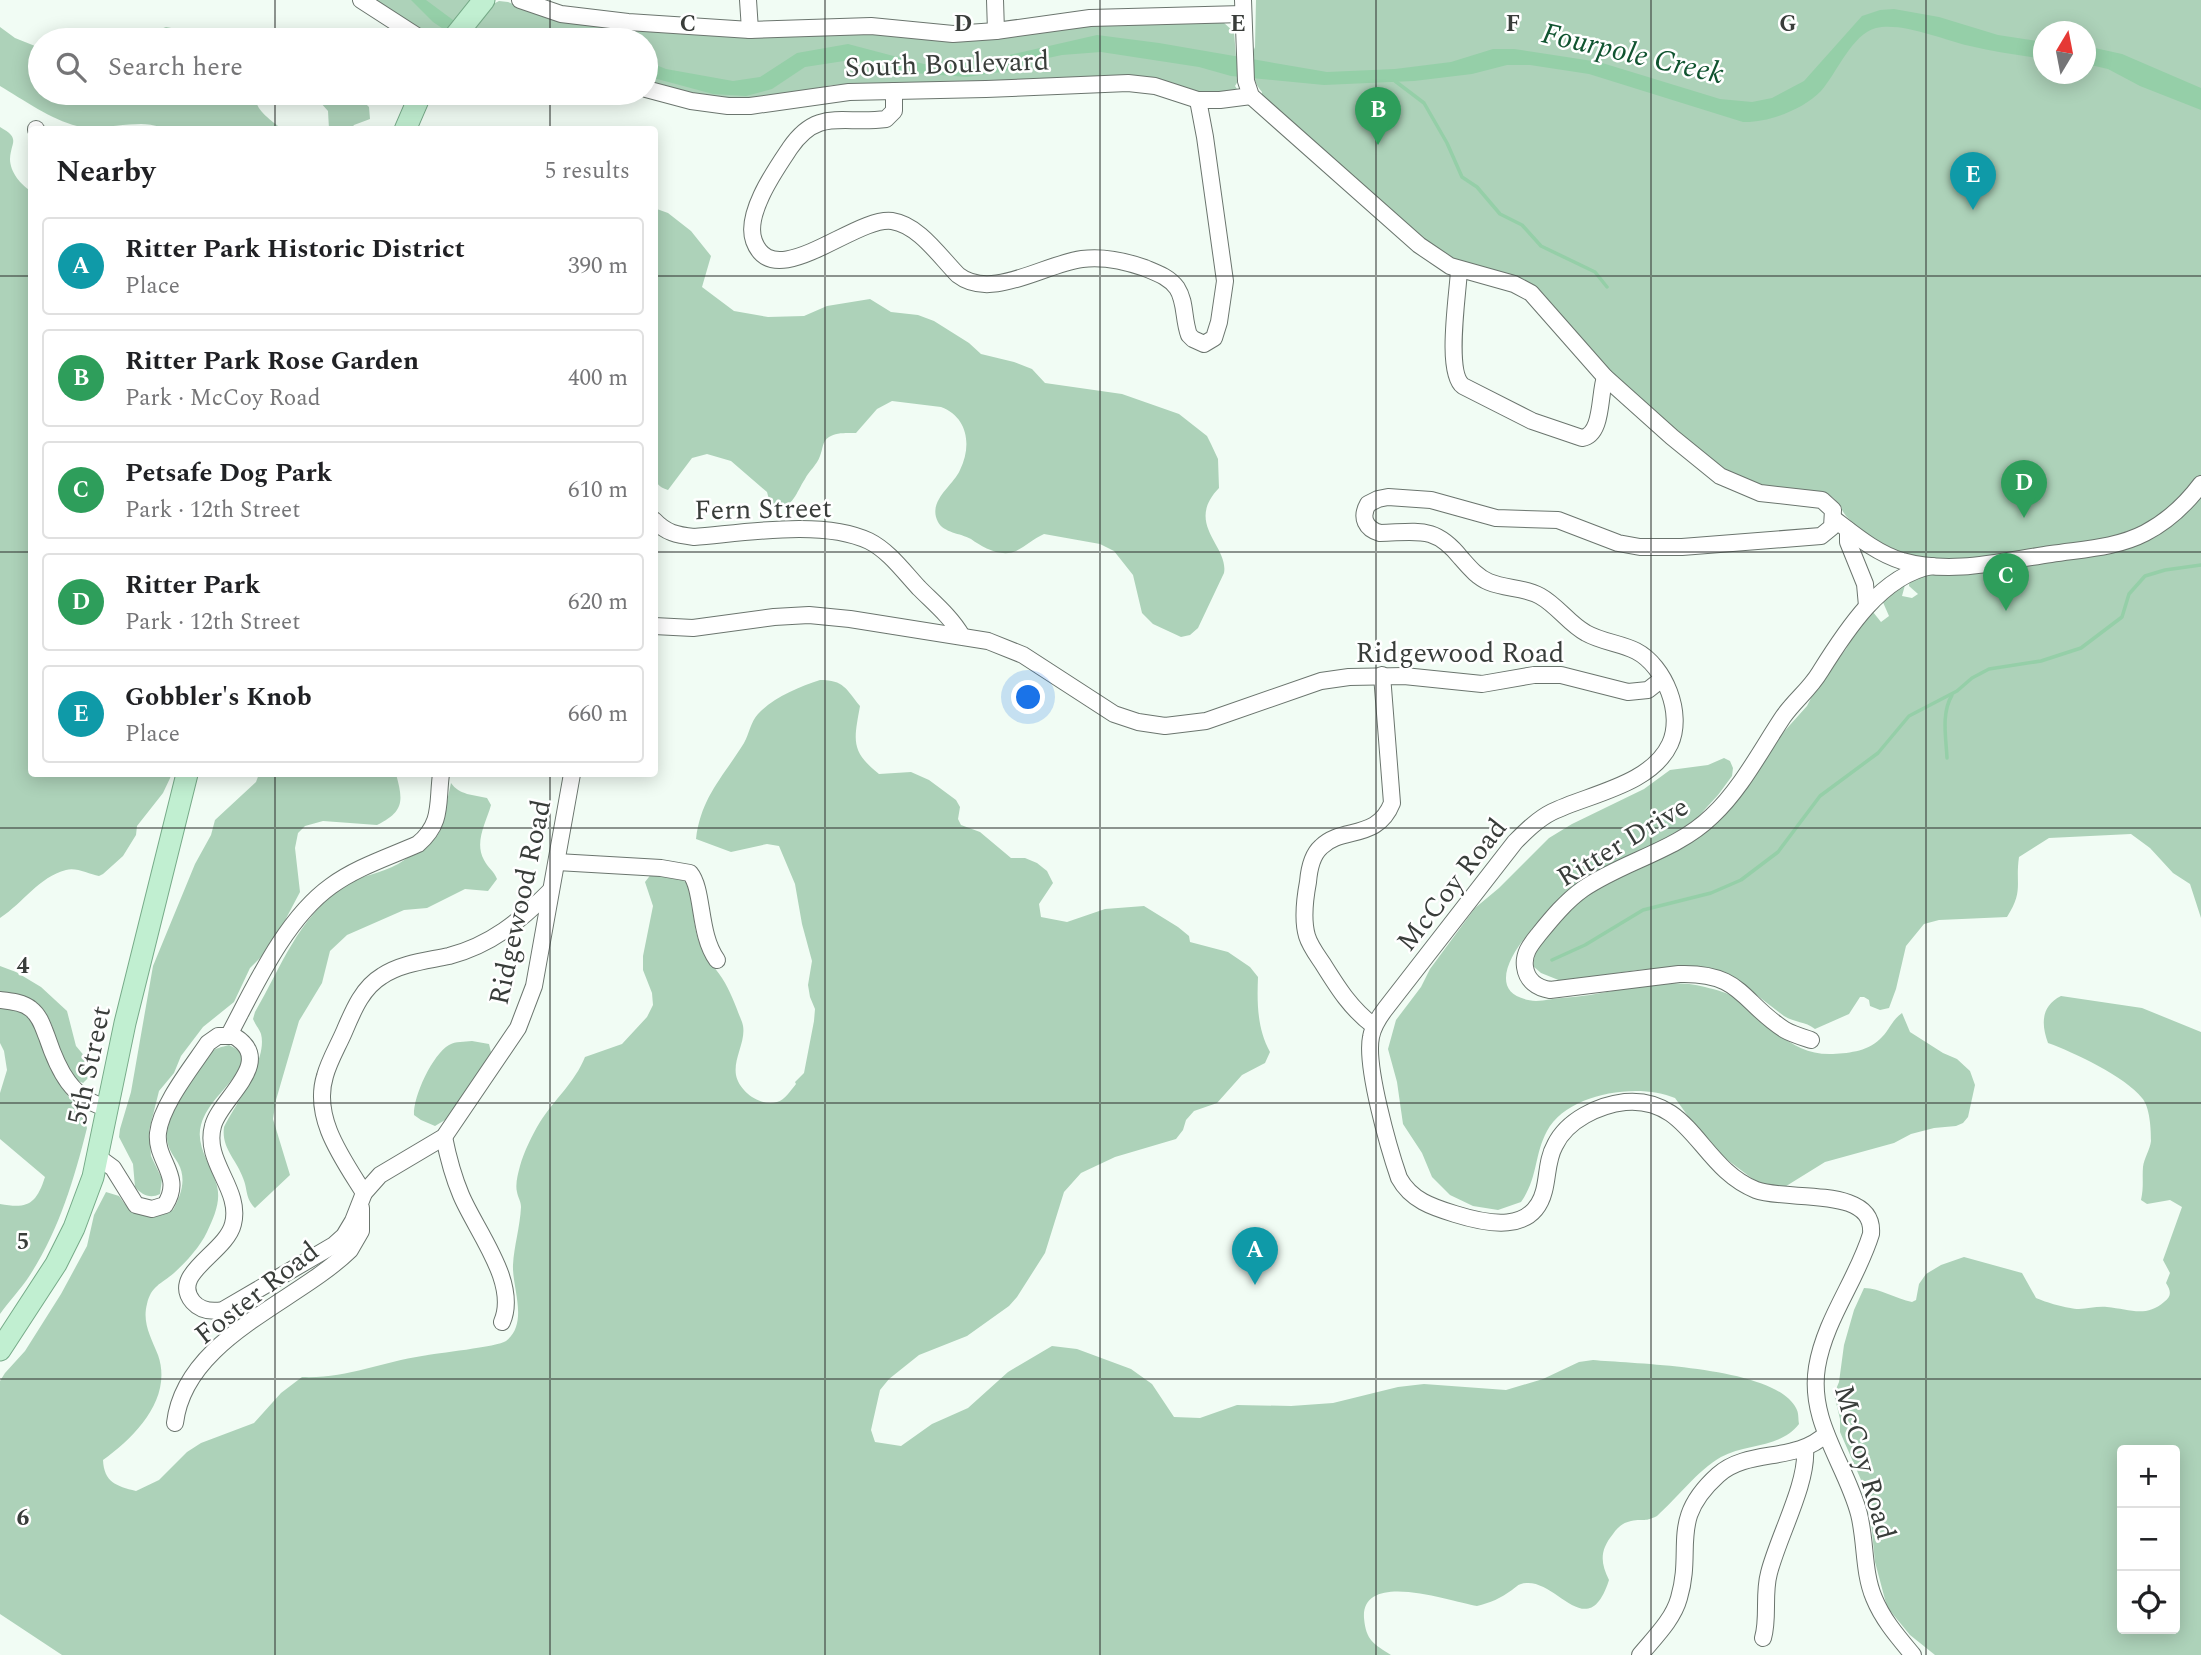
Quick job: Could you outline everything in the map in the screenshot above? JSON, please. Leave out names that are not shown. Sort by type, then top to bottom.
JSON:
[{"type":"main road","points":[[462,28],[479,7]]},
{"type":"main road","points":[[407,126],[416,105]]},
{"type":"main road","name":"5th Street","points":[[0,1350],[35,1299],[66,1245],[86,1198],[125,1023],[186,777]]},
{"type":"street","points":[[361,0],[404,28]]},
{"type":"street","points":[[520,0],[545,10],[578,17],[750,30],[852,26],[934,33],[996,31],[1090,18],[1243,7],[1249,92],[1419,246],[1459,270],[1514,284],[1531,293],[1605,377],[1720,476],[1760,493],[1822,500],[1830,506],[1834,519],[1890,556],[1932,566],[1981,565],[2122,542],[2162,523],[2189,499],[2201,484]]},
{"type":"street","points":[[748,0],[750,30]]},
{"type":"street","points":[[995,0],[996,31]]},
{"type":"street","name":"South Boulevard","points":[[658,92],[710,104],[750,106],[824,93],[1128,83],[1155,86],[1198,100],[1249,92]]},
{"type":"street","points":[[894,91],[894,111],[886,119],[819,122],[804,130],[767,185],[754,216],[752,234],[759,251],[775,261],[790,260],[867,225],[890,221],[906,226],[957,275],[980,285],[1003,282],[1068,261],[1109,258],[1158,273],[1174,284],[1183,299],[1189,335],[1205,344],[1218,331],[1224,281],[1198,100]]},
{"type":"street","points":[[1459,270],[1453,355],[1455,377],[1463,386],[1532,421],[1587,438],[1595,431],[1599,397],[1605,377]]},
{"type":"street","name":"McCoy Road","points":[[1834,519],[1830,530],[1814,537],[1653,548],[1618,543],[1558,520],[1496,518],[1431,500],[1371,501],[1365,508],[1365,523],[1374,531],[1419,532],[1443,538],[1481,578],[1540,596],[1586,634],[1637,651],[1653,664],[1662,679],[1671,701],[1675,725],[1671,742],[1650,768],[1627,782],[1549,813],[1527,830],[1386,1008],[1374,1026],[1369,1049],[1399,1178],[1405,1189],[1414,1197],[1448,1212],[1485,1222],[1517,1222],[1527,1217],[1541,1201],[1550,1157],[1562,1134],[1572,1124],[1596,1110],[1622,1102],[1649,1103],[1669,1111],[1721,1168],[1744,1185],[1770,1194],[1849,1202],[1866,1211],[1872,1226],[1868,1243],[1826,1335],[1817,1369],[1816,1402],[1826,1434],[1854,1497],[1874,1599],[1885,1620],[1913,1655]]},
{"type":"street","name":"Fern Street","points":[[658,524],[664,530],[677,535],[694,537],[826,529],[861,538],[890,556],[946,615],[962,636]]},
{"type":"street","points":[[1848,530],[1847,542],[1865,584],[1867,606]]},
{"type":"street","name":"Ritter Drive","points":[[1811,1040],[1784,1030],[1738,988],[1720,979],[1679,974],[1550,990],[1533,983],[1527,975],[1524,960],[1529,947],[1576,894],[1608,874],[1685,836],[1715,814],[1784,716],[1814,681],[1833,649],[1867,606],[1897,581],[1918,569],[1932,566]]},
{"type":"street","name":"Ridgewood Road","points":[[658,626],[693,628],[809,615],[988,640],[1012,649],[1114,714],[1138,722],[1165,726],[1206,721],[1321,681],[1382,676],[1482,684],[1534,675],[1561,675],[1628,692],[1648,690],[1662,679]]},
{"type":"street","points":[[1374,1026],[1348,1003],[1310,944],[1306,929],[1305,904],[1310,869],[1317,851],[1329,840],[1363,831],[1374,824],[1385,815],[1391,803],[1382,676]]},
{"type":"street","points":[[97,1157],[113,1168],[136,1205],[152,1209],[165,1205],[172,1190],[172,1182],[158,1143],[158,1132],[163,1114],[208,1043],[218,1036],[229,1035],[281,944],[321,894],[356,872],[418,844],[433,828],[438,810],[441,777]]},
{"type":"street","name":"Ridgewood Road","points":[[229,1035],[243,1043],[250,1061],[247,1073],[219,1111],[211,1131],[216,1161],[231,1192],[235,1216],[233,1227],[224,1243],[189,1277],[187,1292],[191,1301],[205,1311],[223,1310],[315,1257],[344,1236],[362,1198],[389,1168],[444,1137],[506,1049],[523,1017],[534,986],[571,777]]},
{"type":"street","points":[[557,862],[651,867],[690,873],[696,886],[706,938],[717,960]]},
{"type":"street","points":[[362,1198],[331,1135],[321,1106],[324,1076],[360,997],[371,984],[399,967],[450,956],[489,941],[528,914],[550,891]]},
{"type":"street","points":[[0,1000],[17,1002],[31,1009],[44,1028],[65,1081],[86,1099],[108,1108]]},
{"type":"street","points":[[444,1137],[454,1177],[505,1287],[507,1307],[502,1322]]},
{"type":"street","name":"Foster Road","points":[[175,1423],[184,1391],[197,1372],[224,1343],[350,1250],[361,1231],[362,1198]]},
{"type":"street","points":[[1640,1655],[1664,1626],[1679,1598],[1685,1524],[1690,1510],[1718,1475],[1732,1466],[1805,1449],[1826,1434]]},
{"type":"street","points":[[1763,1638],[1768,1579],[1805,1471],[1805,1449]]},
{"type":"shaded area","points":[[375,0],[475,0],[452,28],[418,28]]},
{"type":"shaded area","points":[[411,0],[426,0],[453,20],[470,28],[442,28]]},
{"type":"shaded area","points":[[1256,0],[2201,0],[2201,918],[2190,884],[2173,873],[2150,848],[2131,834],[2049,838],[2019,857],[2017,894],[2007,917],[1939,920],[1924,924],[1906,946],[1889,1008],[1880,1010],[1870,1006],[1869,1000],[1860,997],[1849,1014],[1815,1029],[1784,1016],[1733,977],[1682,967],[1561,981],[1541,973],[1533,966],[1536,948],[1579,898],[1643,865],[1754,775],[1781,735],[1807,706],[1817,686],[1846,649],[1865,615],[1873,612],[1881,622],[1889,616],[1882,600],[1905,585],[1902,596],[1912,598],[1918,594],[1909,586],[1912,555],[1868,535],[1852,523],[1829,495],[1777,490],[1731,476],[1605,370],[1548,302],[1437,251],[1261,99],[1262,92],[1252,71],[1255,47]]},
{"type":"shaded area","points":[[499,1],[527,10],[879,33],[959,41],[1073,26],[1223,22],[1234,32],[1238,81],[1235,86],[1237,89],[1231,93],[879,83],[833,85],[729,102],[658,87],[658,28],[472,28]]},
{"type":"shaded area","points":[[1894,9],[1939,17],[1998,35],[2033,40],[2033,57],[1979,48],[1910,29],[1876,28],[1867,32],[1852,46],[1814,98],[1795,109],[1753,122],[1743,122],[1589,74],[1530,65],[1507,65],[1472,74],[1414,81],[1324,85],[1231,76],[1199,67],[1101,52],[1062,55],[1007,71],[967,77],[886,71],[874,63],[844,61],[805,67],[772,89],[746,96],[713,94],[658,79],[658,66],[733,81],[760,77],[797,53],[848,44],[924,64],[936,64],[987,60],[1097,35],[1327,72],[1395,69],[1451,62],[1493,49],[1514,49],[1599,62],[1720,99],[1752,102],[1772,98],[1804,81],[1862,16]]},
{"type":"shaded area","points":[[0,27],[28,43],[28,103],[0,86]]},
{"type":"shaded area","points":[[2096,48],[2122,54],[2201,88],[2201,110],[2140,86],[2108,69],[2096,66]]},
{"type":"shaded area","points":[[31,105],[257,105],[278,126],[77,126]]},
{"type":"shaded area","points":[[323,105],[367,105],[370,119],[353,126],[329,126],[328,111]]},
{"type":"shaded area","points":[[0,127],[13,138],[10,164],[20,182],[28,189],[28,777],[171,777],[163,793],[137,826],[136,835],[123,856],[103,874],[99,876],[70,869],[56,873],[0,918]]},
{"type":"shaded area","points":[[658,209],[668,213],[691,231],[711,256],[702,287],[734,311],[768,317],[804,316],[827,306],[870,299],[891,312],[918,315],[934,321],[969,343],[981,354],[1032,369],[1045,383],[1122,394],[1179,414],[1207,436],[1218,459],[1219,488],[1209,501],[1206,513],[1210,534],[1224,563],[1224,573],[1198,628],[1190,635],[1181,637],[1153,624],[1142,613],[1133,575],[1114,551],[1100,544],[1044,534],[1016,551],[1004,553],[948,531],[938,522],[936,507],[960,470],[966,442],[962,425],[957,418],[941,407],[892,401],[877,409],[856,433],[832,435],[824,443],[817,462],[796,496],[789,504],[778,508],[771,507],[767,492],[731,461],[707,454],[692,458],[668,490],[660,486]]},
{"type":"shaded area","points":[[820,680],[840,684],[860,706],[856,744],[863,758],[879,774],[911,772],[929,780],[956,800],[960,807],[958,819],[961,825],[980,832],[1011,858],[1025,858],[1047,871],[1053,883],[1039,904],[1041,917],[1067,922],[1105,909],[1144,906],[1178,927],[1189,936],[1190,942],[1228,952],[1250,967],[1258,977],[1260,1025],[1270,1052],[1265,1063],[1242,1075],[1217,1103],[1194,1111],[1176,1139],[1115,1157],[1081,1173],[1064,1192],[1045,1253],[1009,1306],[967,1336],[919,1355],[889,1379],[880,1390],[871,1430],[875,1442],[901,1446],[932,1424],[968,1408],[1008,1372],[1052,1346],[1077,1349],[1131,1369],[1152,1384],[1174,1417],[1200,1418],[1237,1405],[1291,1406],[1333,1403],[1398,1387],[1424,1384],[1506,1390],[1543,1379],[1579,1362],[1593,1360],[1702,1370],[1761,1383],[1783,1394],[1796,1408],[1799,1424],[1782,1438],[1721,1457],[1696,1477],[1657,1516],[1628,1522],[1619,1527],[1604,1551],[1603,1562],[1609,1580],[1600,1599],[1591,1608],[1580,1608],[1534,1583],[1520,1584],[1500,1598],[1477,1606],[1410,1592],[1377,1595],[1367,1603],[1365,1626],[1372,1641],[1391,1655],[62,1655],[0,1614],[0,1381],[25,1351],[61,1294],[87,1246],[94,1215],[106,1192],[119,1196],[130,1209],[143,1215],[157,1216],[173,1210],[180,1193],[182,1175],[168,1146],[170,1119],[188,1080],[211,1051],[229,1045],[240,1051],[243,1063],[209,1109],[201,1125],[200,1141],[217,1186],[216,1209],[197,1249],[179,1269],[154,1289],[149,1298],[146,1324],[161,1371],[156,1401],[139,1428],[103,1460],[106,1473],[112,1482],[136,1491],[159,1480],[187,1452],[201,1443],[254,1423],[281,1393],[302,1377],[363,1370],[407,1359],[501,1343],[513,1334],[518,1315],[513,1265],[521,1207],[516,1186],[520,1166],[540,1122],[576,1075],[585,1057],[622,1044],[647,1017],[653,1005],[652,993],[643,970],[643,956],[653,906],[645,882],[652,873],[678,877],[689,884],[696,932],[701,947],[725,983],[742,1022],[743,1035],[736,1068],[741,1087],[757,1100],[770,1103],[783,1099],[788,1094],[804,1073],[815,1009],[808,985],[812,961],[795,884],[779,846],[767,844],[731,852],[696,839],[708,799],[744,743],[756,717],[779,698]]},
{"type":"shaded area","points":[[1724,758],[1730,761],[1732,776],[1696,819],[1540,921],[1531,930],[1508,967],[1506,979],[1509,989],[1519,997],[1536,1001],[1669,983],[1705,987],[1735,998],[1793,1044],[1805,1050],[1833,1054],[1859,1050],[1877,1042],[1902,1013],[1910,1032],[1957,1059],[1970,1071],[1975,1085],[1968,1117],[1956,1126],[1911,1134],[1894,1143],[1825,1162],[1783,1188],[1758,1183],[1717,1152],[1675,1098],[1660,1093],[1624,1091],[1587,1100],[1557,1118],[1543,1140],[1530,1184],[1521,1202],[1498,1210],[1473,1206],[1450,1195],[1432,1177],[1422,1153],[1403,1124],[1397,1082],[1388,1049],[1396,1020],[1475,908],[1549,838],[1644,789],[1670,770],[1708,765]]},
{"type":"shaded area","points":[[258,777],[397,777],[400,804],[393,815],[377,825],[323,821],[305,826],[298,833],[295,848],[300,892],[281,928],[263,955],[250,968],[234,1002],[203,1027],[181,1056],[174,1073],[159,1091],[149,1131],[151,1156],[162,1179],[160,1194],[146,1195],[135,1187],[133,1164],[119,1137],[131,1092],[153,966],[195,864],[211,835],[215,820],[256,782]]},
{"type":"shaded area","points":[[451,783],[462,792],[487,798],[491,805],[480,846],[484,860],[497,879],[488,891],[465,889],[427,908],[404,910],[347,935],[330,951],[322,983],[299,1021],[276,1100],[273,1119],[290,1175],[255,1208],[227,1148],[224,1127],[260,1056],[261,1034],[253,1019],[255,1012],[302,928],[328,899],[350,882],[398,864],[437,836]]},
{"type":"shaded area","points":[[0,966],[41,987],[67,1011],[76,1046],[91,1064],[89,1077],[83,1083],[67,1068],[49,1019],[42,1008],[33,1001],[0,994]]},
{"type":"shaded area","points":[[2061,996],[2142,1008],[2201,1032],[2201,1655],[1935,1655],[1910,1635],[1887,1607],[1875,1562],[1865,1489],[1840,1432],[1834,1394],[1839,1382],[1844,1345],[1854,1310],[1864,1288],[1912,1302],[1916,1300],[1919,1284],[1926,1274],[1964,1257],[2022,1273],[2036,1298],[2069,1308],[2103,1307],[2144,1311],[2151,1310],[2167,1300],[2170,1291],[2166,1283],[2170,1273],[2163,1260],[2182,1207],[2170,1200],[2147,1204],[2141,1200],[2143,1167],[2151,1141],[2147,1107],[2134,1090],[2112,1074],[2048,1043],[2044,1016],[2050,1005]]},
{"type":"shaded area","points":[[11,1007],[23,1013],[32,1023],[52,1071],[87,1128],[71,1185],[49,1240],[30,1275],[0,1314],[0,1204],[17,1206],[29,1203],[38,1194],[45,1177],[0,1139],[0,1093],[7,1070],[0,1043],[0,1008]]},
{"type":"shaded area","points":[[472,1041],[489,1044],[489,1061],[450,1117],[435,1126],[421,1120],[414,1115],[415,1107],[420,1087],[431,1066],[449,1045]]},
{"type":"waterway","points":[[1395,81],[1424,103],[1447,143],[1462,177],[1477,187],[1500,214],[1522,225],[1541,246],[1595,272],[1607,287]]},
{"type":"waterway","points":[[1552,960],[1585,945],[1643,910],[1711,893],[1741,880],[1778,852],[1820,796],[1878,753],[1909,716],[1957,691],[1972,678],[1989,669],[2041,661],[2081,648],[2122,617],[2129,594],[2145,576],[2201,565]]},
{"type":"waterway","points":[[1947,758],[1945,718],[1952,695]]},
{"type":"place","name":"Ritter Park Rose Garden","points":[[1378,145]]},
{"type":"place","name":"Gobbler's Knob","points":[[1973,210]]},
{"type":"place","name":"Ritter Park","points":[[2024,518]]},
{"type":"place","name":"Petsafe Dog Park","points":[[2006,611]]},
{"type":"place","name":"Ritter Park Historic District","points":[[1255,1285]]},
{"type":"water label","name":"Fourpole Creek","points":[[1633,53]]}]
